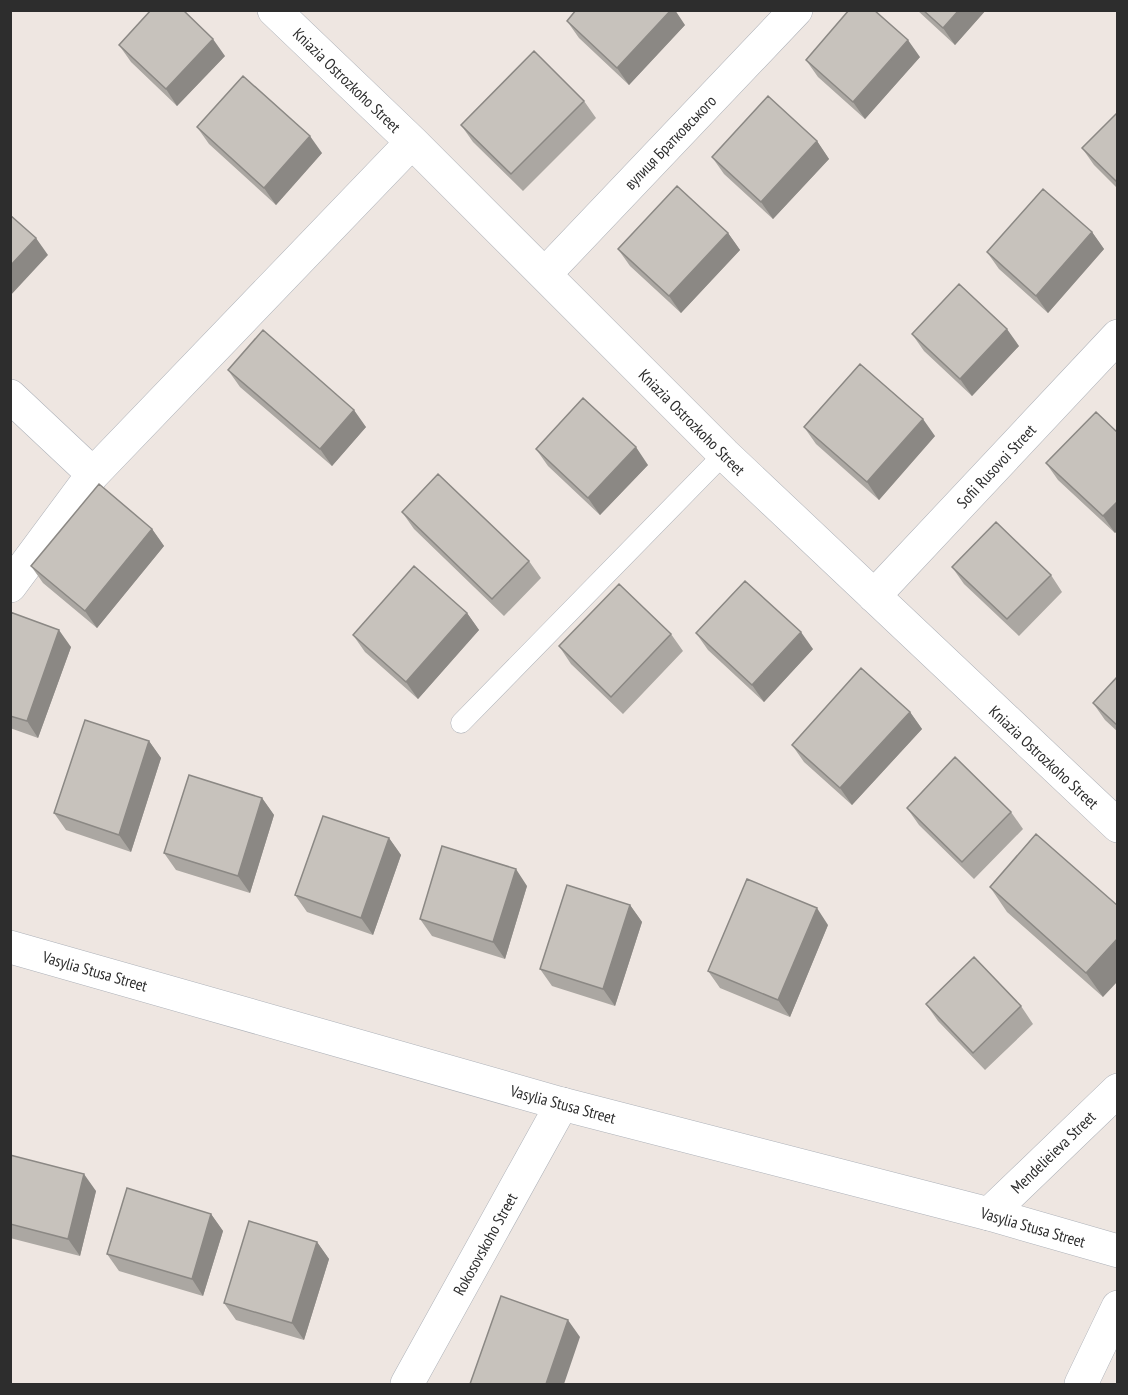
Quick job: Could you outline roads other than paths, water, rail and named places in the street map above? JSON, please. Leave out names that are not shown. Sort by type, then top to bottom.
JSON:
[{"type":"street","name":"Kniazia Ostrozkoho Street","points":[[274,10],[412,142],[724,454],[1118,826]]},
{"type":"street","name":"вулиця Братковського","points":[[545,274],[796,10]]},
{"type":"street","points":[[10,586],[93,474],[412,142]]},
{"type":"street","name":"Sofii Rusovoi Street","points":[[874,596],[1118,336]]},
{"type":"street","points":[[10,396],[93,474]]},
{"type":"street","name":"Vasylia Stusa Street","points":[[10,947],[562,1104],[988,1214],[1118,1251]]},
{"type":"street","name":"Mendelieieva Street","points":[[988,1214],[1118,1090]]},
{"type":"street","name":"Rokosovskoho Street","points":[[407,1384],[562,1104]]},
{"type":"street","points":[[1081,1384],[1118,1307]]},
{"type":"lane","points":[[461,723],[724,454]]}]
